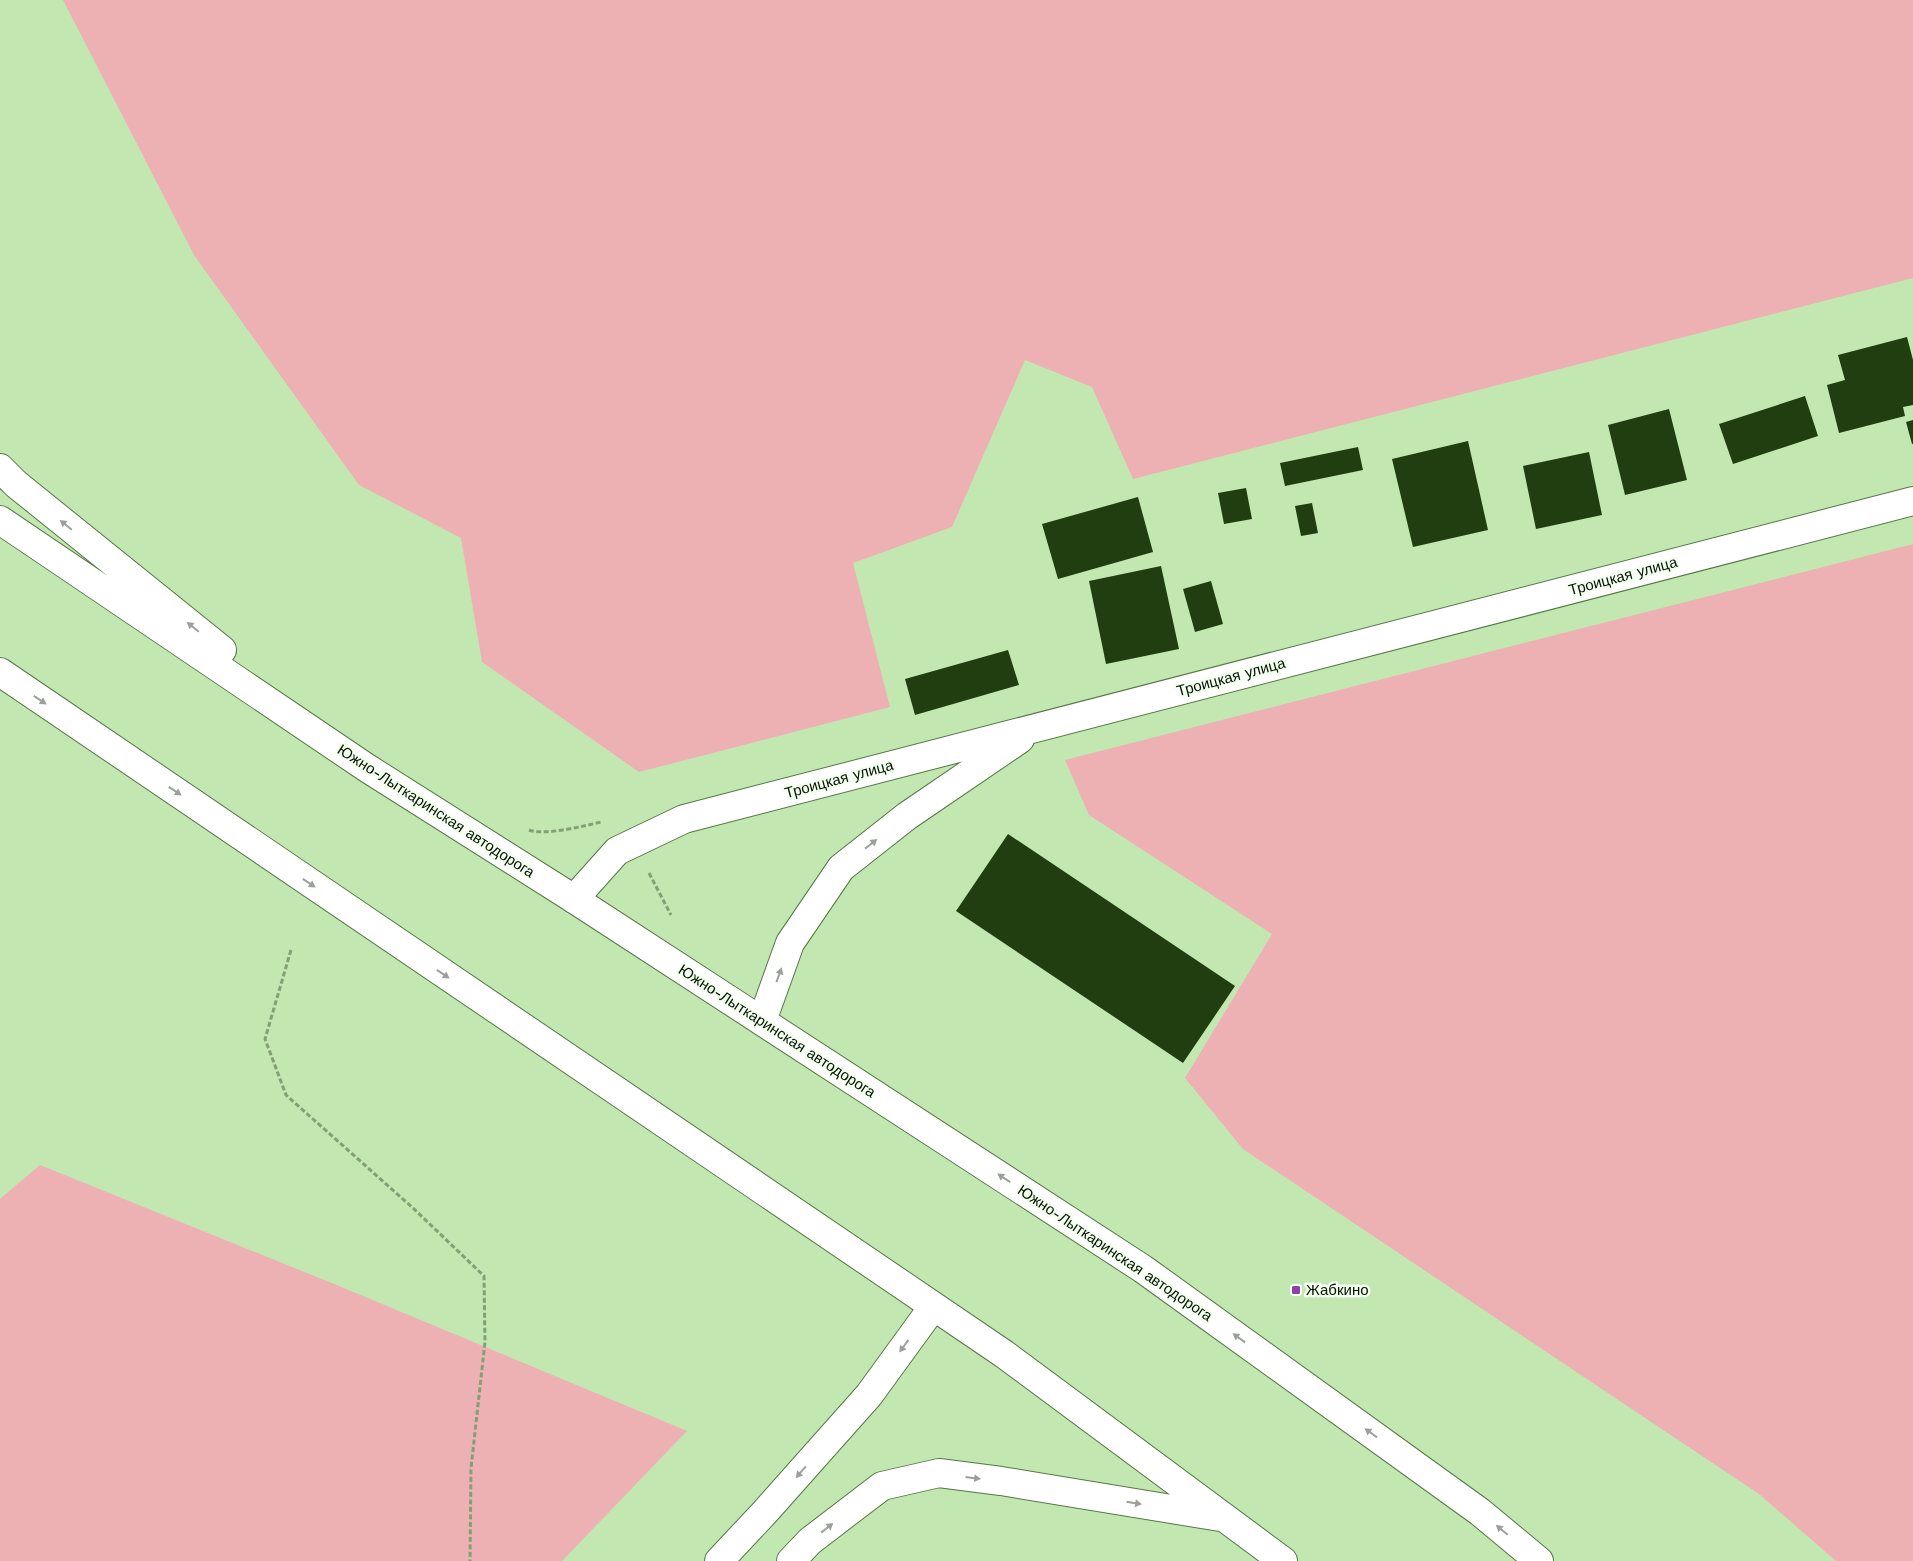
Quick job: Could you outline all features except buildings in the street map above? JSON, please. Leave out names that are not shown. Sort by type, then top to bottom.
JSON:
[{"type":"main road","points":[[0,468],[16,484],[367,768]]},
{"type":"main road","name":"Троицкая улица","points":[[574,899],[617,851],[684,819],[1913,501]]},
{"type":"main road","name":"Южно-Лыткаринская автодорога","points":[[0,520],[367,768],[574,899],[1143,1269],[1480,1512],[1539,1561]]},
{"type":"main road","points":[[0,672],[1004,1354],[1283,1561]]},
{"type":"main road","points":[[762,1021],[790,943],[841,868],[907,816],[1039,727]]},
{"type":"main road","points":[[719,1561],[766,1512],[869,1395],[933,1307]]},
{"type":"main road","points":[[791,1561],[810,1541],[882,1486],[939,1473],[1001,1481],[1224,1517]]},
{"type":"path","points":[[526,829],[533,832],[584,827]]},
{"type":"path","points":[[649,873],[670,915]]},
{"type":"path","points":[[291,950],[265,1039],[286,1095],[414,1208],[484,1276],[485,1342],[472,1468],[470,1561]]},
{"type":"shaded area","points":[[63,0],[1913,0],[1913,278],[1133,479],[1092,387],[1025,360],[952,527],[853,563],[890,707],[639,772],[482,662],[461,538],[359,485],[194,255]]},
{"type":"shaded area","points":[[1913,544],[1913,1561],[1836,1561],[1759,1494],[1243,1149],[1185,1078],[1272,934],[1089,815],[1065,760]]},
{"type":"shaded area","points":[[40,1165],[339,1286],[687,1431],[562,1561],[0,1561],[0,1199]]},
{"type":"place","name":"Жабкино","points":[[1296,1290]]}]
